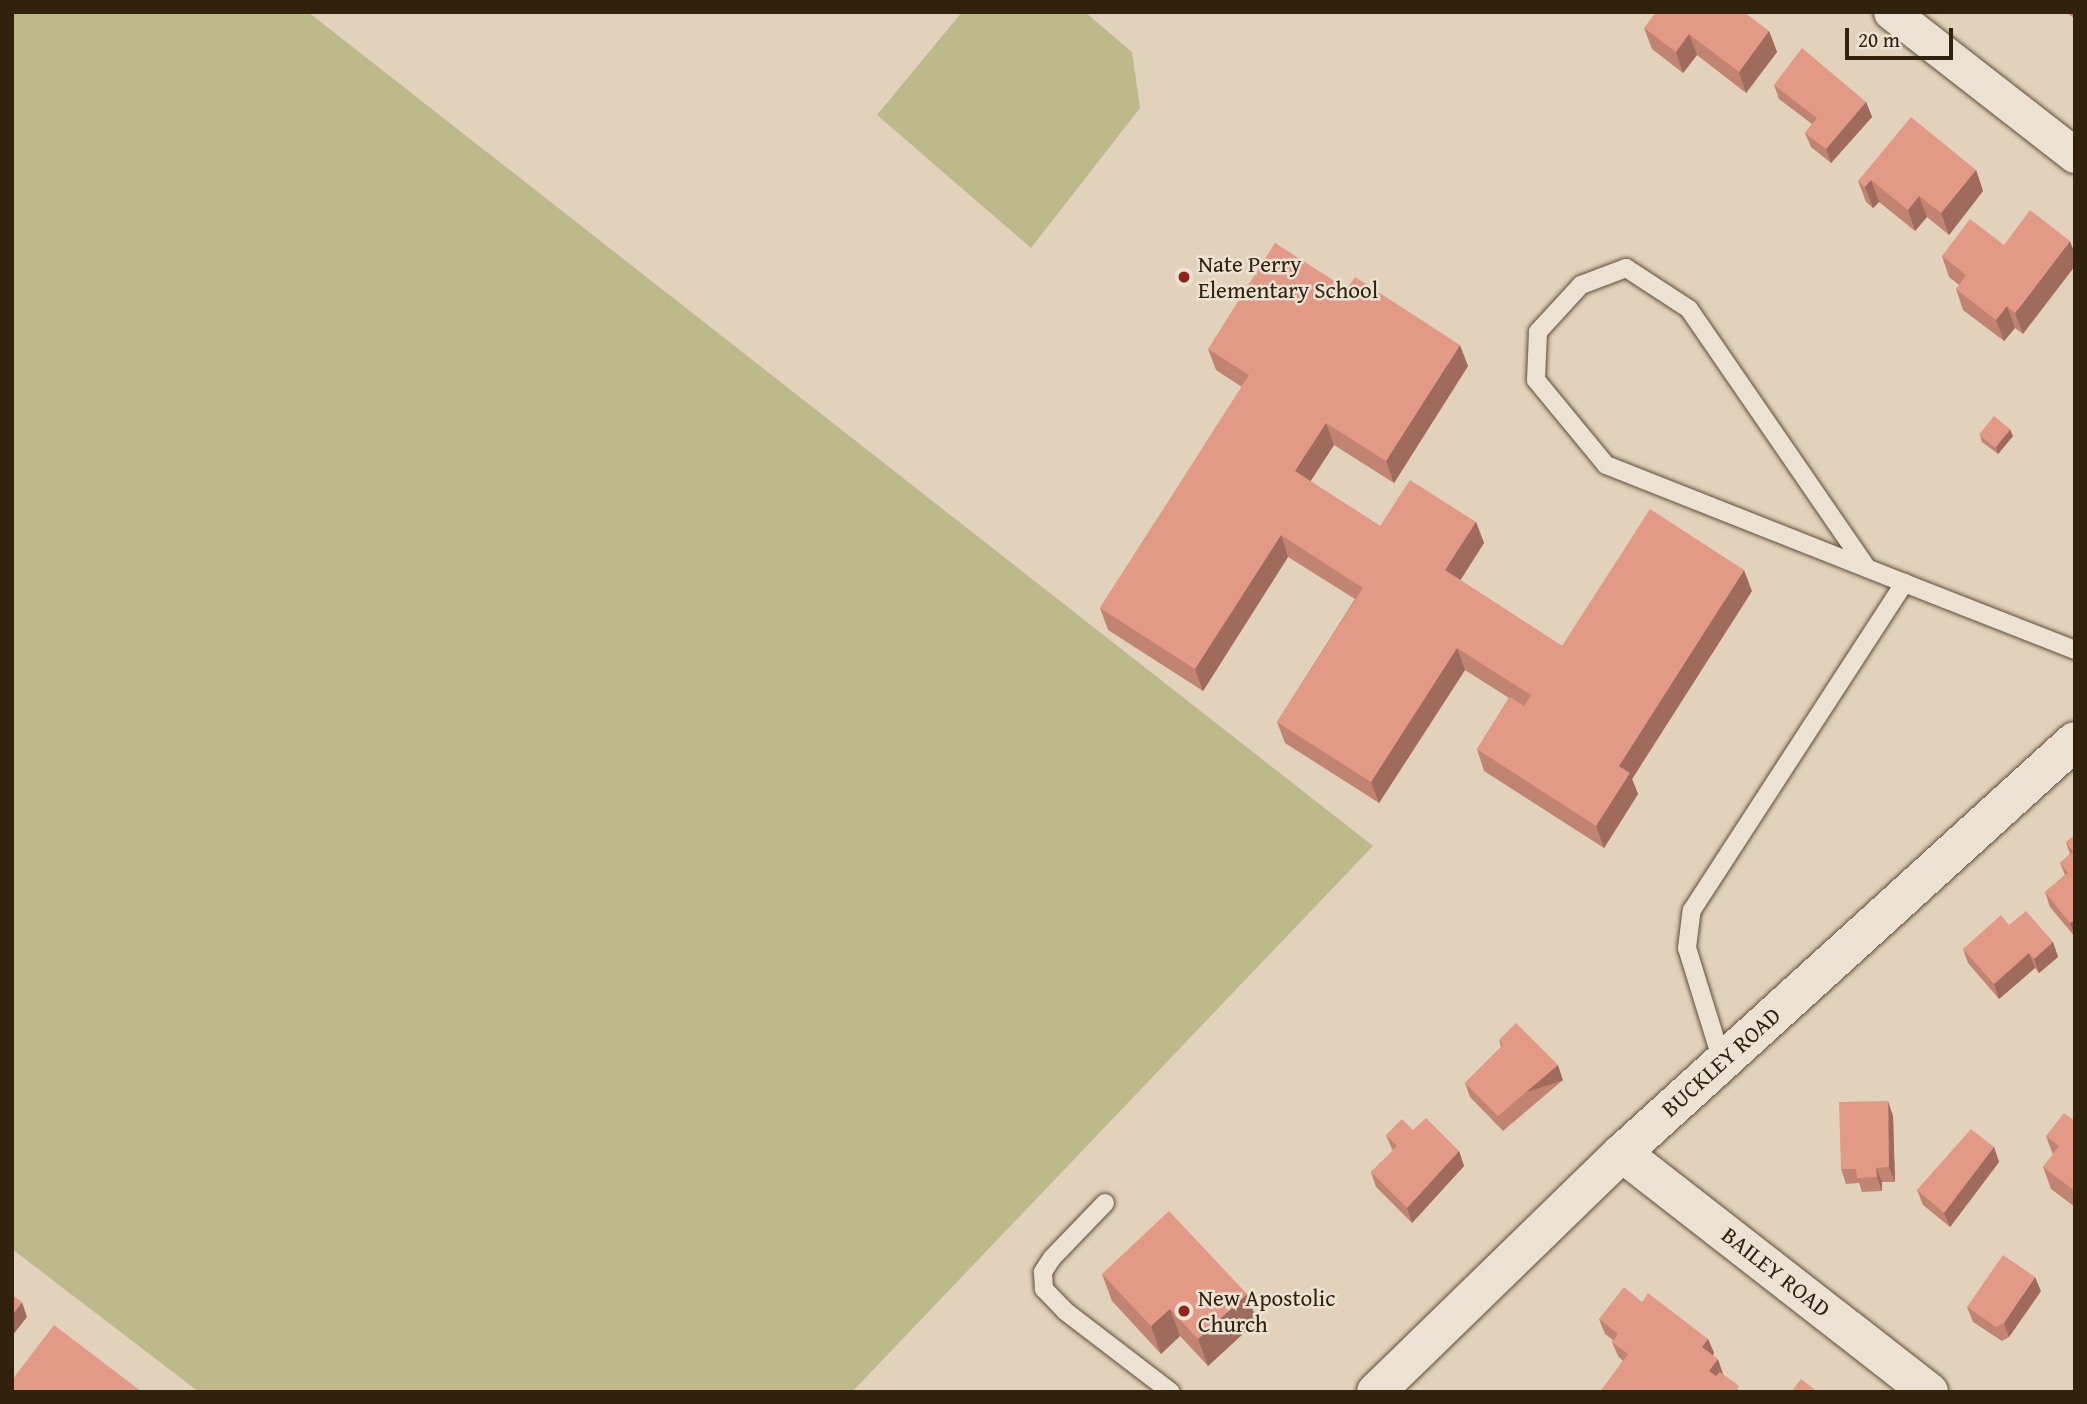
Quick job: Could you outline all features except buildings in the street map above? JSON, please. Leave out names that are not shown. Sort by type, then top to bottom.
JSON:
[{"type":"street","points":[[1891,12],[2075,155]]},
{"type":"street","name":"BUCKLEY ROAD","points":[[1376,1392],[1622,1153],[2075,741]]},
{"type":"street","name":"BAILEY ROAD","points":[[1622,1153],[1929,1392]]},
{"type":"lane","points":[[1867,568],[1689,309],[1626,268],[1581,285],[1538,332],[1536,380],[1606,465],[1904,583],[2075,650]]},
{"type":"lane","points":[[1722,1061],[1687,948],[1692,909],[1904,583]]},
{"type":"lane","points":[[1105,1203],[1052,1258],[1043,1272],[1044,1289],[1065,1311],[1171,1392]]},
{"type":"shaded area","points":[[12,12],[308,12],[1373,846],[852,1392],[199,1392],[12,1249]]},
{"type":"shaded area","points":[[962,12],[1085,12],[1132,52],[1140,108],[1031,248],[877,115]]},
{"type":"place","name":"Nate Perry Elementary School","points":[[1184,277]]},
{"type":"place","name":"New Apostolic Church","points":[[1184,1311]]}]
